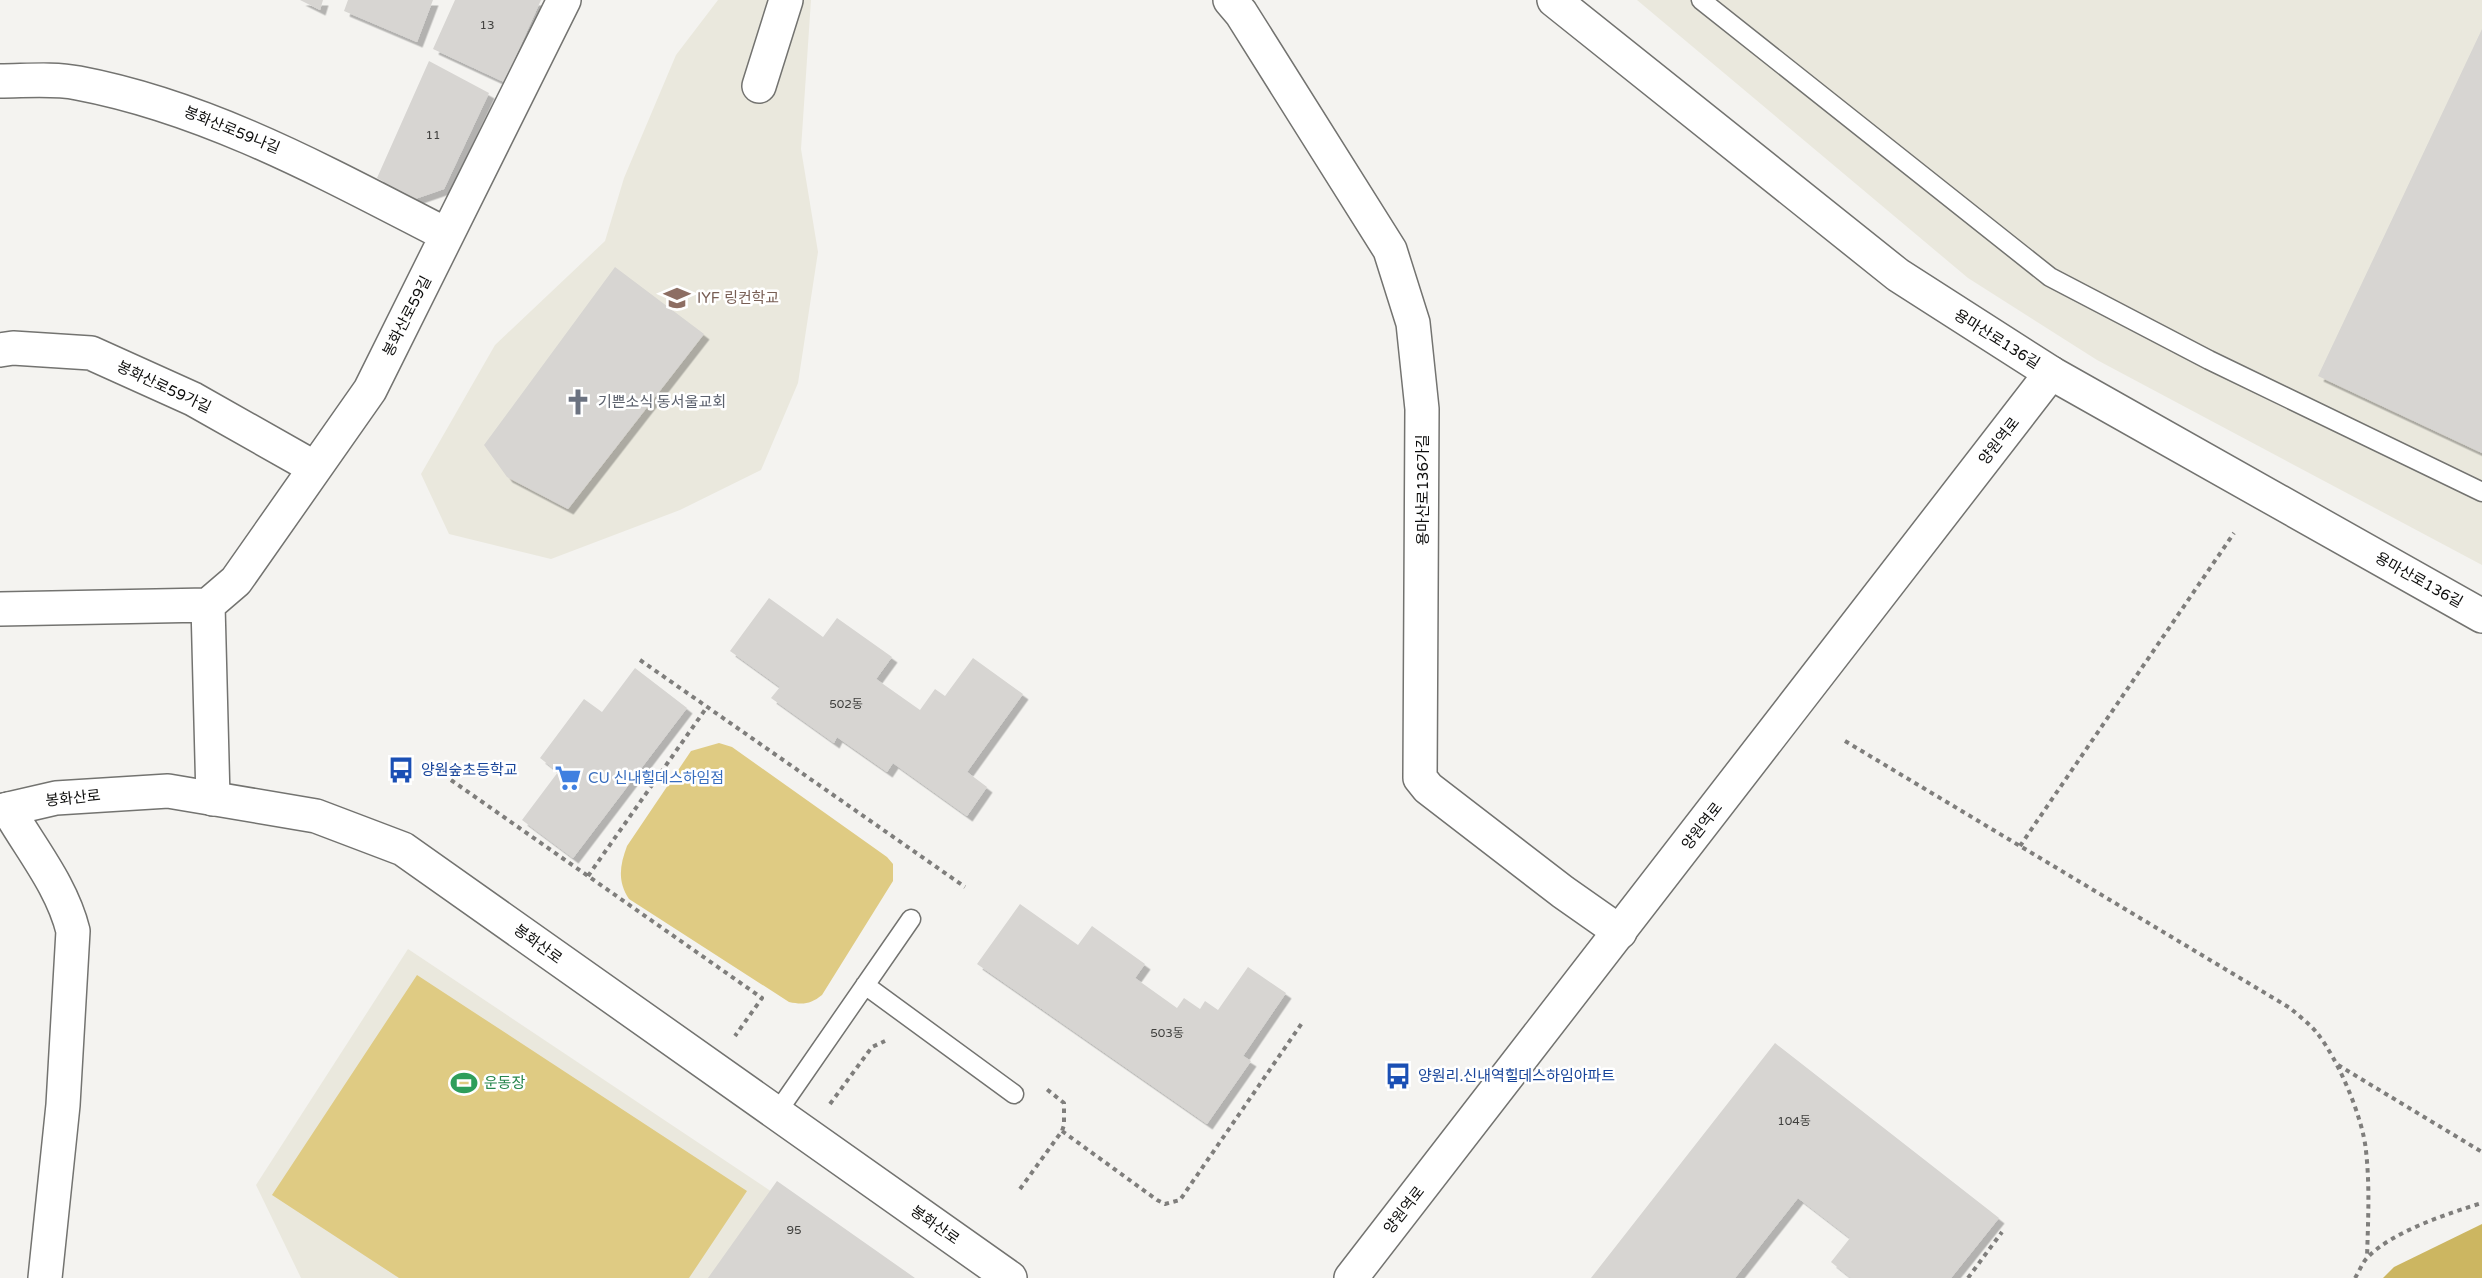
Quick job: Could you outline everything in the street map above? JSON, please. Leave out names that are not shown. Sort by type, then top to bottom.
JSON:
[{"type":"street","name":"봉화산로59길","points":[[208,605],[236,581],[370,390],[564,0]]},
{"type":"street","points":[[759,86],[786,0]]},
{"type":"street","name":"용마산로136가길","points":[[1230,0],[1390,250],[1413,323],[1422,409],[1420,778],[1428,788],[1620,933]]},
{"type":"street","name":"용마산로136길","points":[[1554,0],[1898,275],[2051,373],[2482,616]]},
{"type":"street","name":"봉화산로59나길","points":[[0,81],[75,82],[179,108],[290,154],[447,235]]},
{"type":"street","name":"봉화산로59가길","points":[[0,350],[13,348],[91,353],[193,399],[315,468]]},
{"type":"street","name":"양원역로","points":[[1351,1278],[2051,373]]},
{"type":"street","points":[[0,609],[208,605],[213,799]]},
{"type":"street","name":"봉화산로","points":[[4,810],[56,798],[168,791],[316,816],[403,849],[1010,1278]]},
{"type":"street","points":[[4,810],[59,893],[68,910],[73,931],[63,1105],[45,1278]]},
{"type":"lane","points":[[1701,0],[2050,277],[2209,360],[2482,492]]},
{"type":"lane","points":[[776,1114],[911,919]]},
{"type":"lane","points":[[865,985],[1014,1094]]},
{"type":"path","points":[[2020,846],[2234,533]]},
{"type":"path","points":[[640,660],[965,887]]},
{"type":"path","points":[[588,876],[707,707]]},
{"type":"path","points":[[1845,741],[2290,1008],[2317,1032],[2338,1065],[2353,1102],[2366,1148],[2369,1198],[2367,1257]]},
{"type":"path","points":[[451,780],[762,998],[732,1039]]},
{"type":"path","points":[[1062,1131],[1157,1200],[1165,1204],[1180,1200],[1302,1023]]},
{"type":"path","points":[[828,1107],[872,1047],[882,1041],[894,1041]]},
{"type":"path","points":[[2338,1065],[2482,1152]]},
{"type":"path","points":[[1020,1189],[1062,1131],[1065,1112],[1061,1098]]},
{"type":"path","points":[[2355,1278],[2367,1257],[2399,1235],[2446,1213],[2482,1203]]},
{"type":"path","points":[[1968,1278],[2002,1232]]},
{"type":"shaded area","name":"IYF 링컨학교","points":[[718,0],[811,0],[801,149],[818,252],[798,383],[761,470],[680,510],[551,559],[449,534],[421,474],[495,345],[605,241],[624,178],[676,55]]},
{"type":"shaded area","points":[[1637,0],[2482,0],[2482,565],[2097,360],[1968,278]]},
{"type":"shaded area","points":[[719,743],[732,747],[887,857],[893,864],[893,881],[822,995],[810,1002],[789,1002],[629,899],[625,892],[621,879],[621,866],[627,846],[691,751]]},
{"type":"shaded area","name":"운동장","points":[[408,949],[901,1278],[301,1278],[256,1185]]},
{"type":"shaded area","name":"운동장","points":[[417,975],[747,1191],[689,1278],[399,1278],[272,1195]]},
{"type":"shaded area","points":[[2482,1224],[2482,1278],[2383,1278],[2394,1267]]},
{"type":"building","points":[[300,0],[323,0],[320,10]]},
{"type":"building","points":[[348,0],[433,0],[417,42],[344,11]]},
{"type":"building","points":[[455,0],[541,0],[504,82],[433,49]]},
{"type":"building","points":[[2482,29],[2482,453],[2318,376]]},
{"type":"building","points":[[429,61],[489,93],[444,189],[415,199],[377,178]]},
{"type":"building","points":[[615,267],[704,334],[568,509],[507,477],[484,445]]},
{"type":"building","points":[[769,598],[823,637],[837,618],[892,657],[876,679],[920,710],[935,689],[945,696],[973,658],[1023,694],[967,772],[987,787],[967,816],[893,763],[887,772],[837,737],[834,743],[771,698],[780,687],[730,651]]},
{"type":"building","points":[[635,668],[687,708],[573,858],[522,820],[558,772],[540,758],[584,699],[602,712]]},
{"type":"building","points":[[1020,904],[1078,945],[1092,926],[1145,964],[1135,978],[1177,1008],[1184,998],[1200,1009],[1205,1001],[1218,1010],[1248,967],[1286,993],[1243,1056],[1251,1061],[1207,1124],[977,964]]},
{"type":"building","points":[[1775,1043],[1999,1218],[1951,1278],[1851,1278],[1831,1262],[1850,1238],[1798,1198],[1735,1278],[1591,1278]]},
{"type":"building","points":[[777,1181],[915,1278],[708,1278]]},
{"type":"place","name":"IYF 링컨학교","points":[[677,298]]},
{"type":"place","name":"기쁜소식 동서울교회","points":[[578,402]]},
{"type":"place","name":"양원숲초등학교","points":[[401,770]]},
{"type":"place","name":"CU 신내힐데스하임점","points":[[568,778]]},
{"type":"place","name":"양원리.신내역힐데스하임아파트","points":[[1398,1076]]},
{"type":"place","name":"운동장","points":[[464,1083]]}]
